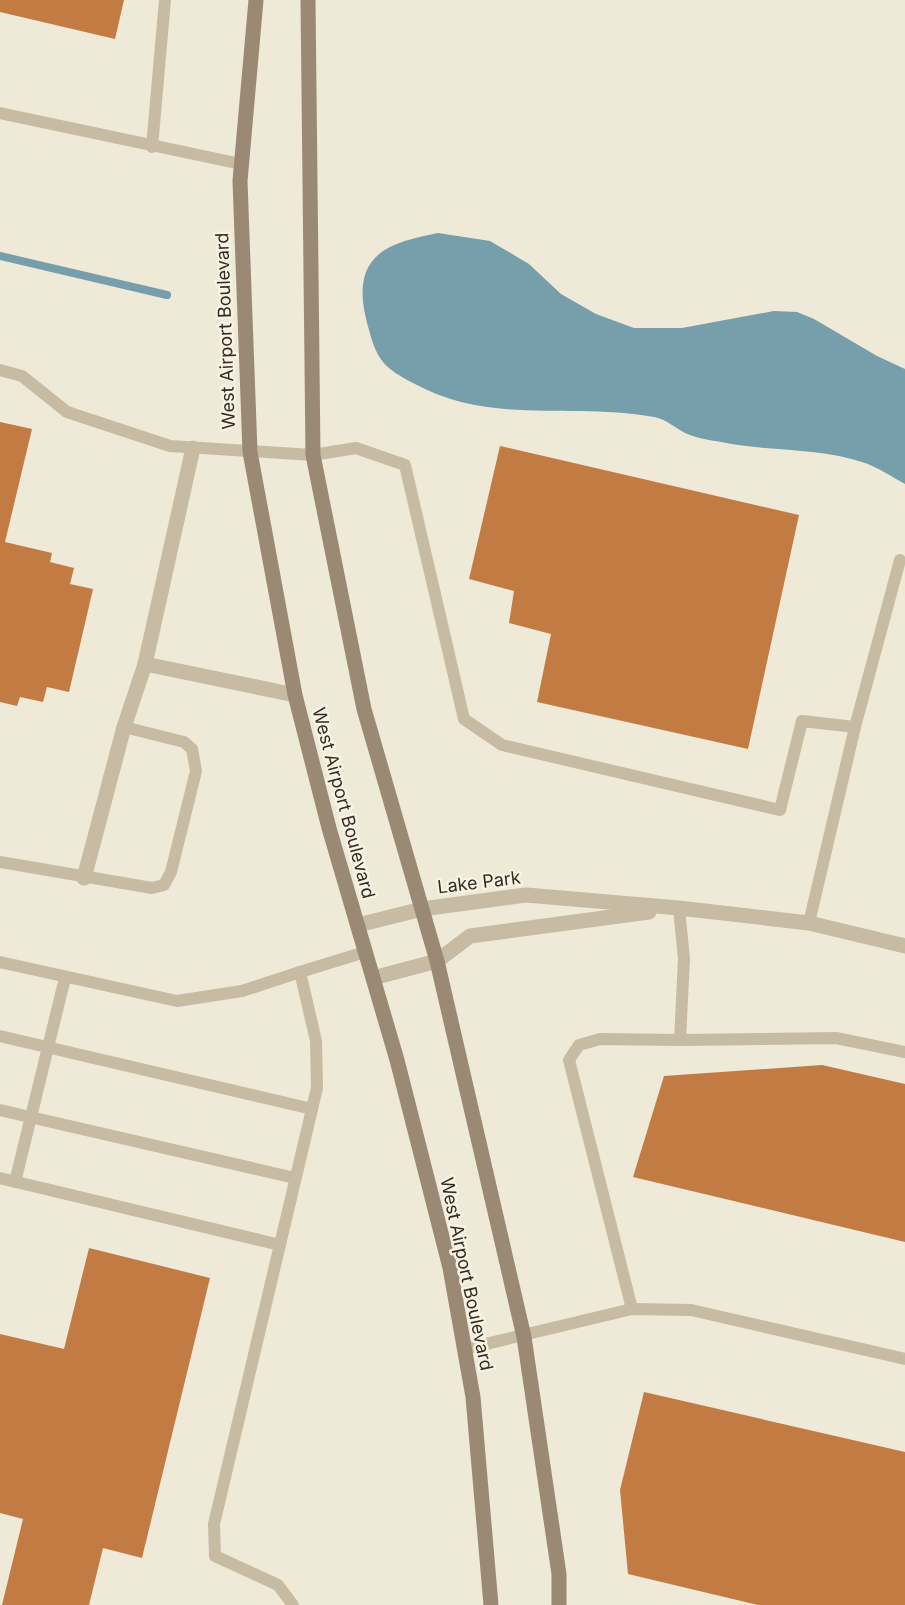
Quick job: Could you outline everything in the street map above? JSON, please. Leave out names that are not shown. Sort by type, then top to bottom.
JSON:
[{"type":"main road","name":"West Airport Boulevard","points":[[256,0],[241,164],[243,336],[250,452],[295,695],[397,1060],[450,1268],[473,1397],[491,1605]]},
{"type":"main road","points":[[308,0],[313,455],[364,709],[437,961],[524,1336],[558,1562],[559,1605]]},
{"type":"street","points":[[84,878],[124,727],[145,664],[194,448]]},
{"type":"street","points":[[145,664],[295,695]]},
{"type":"street","name":"Lake Park","points":[[358,925],[422,909],[526,895],[679,908],[809,923],[905,946]]},
{"type":"street","name":"Lake Park","points":[[373,978],[437,961],[470,936],[679,908]]},
{"type":"lane","points":[[152,147],[165,0]]},
{"type":"lane","points":[[0,112],[152,147],[241,164]]},
{"type":"lane","points":[[0,370],[22,376],[67,412],[170,446],[313,455],[356,448],[405,465],[464,719],[502,745],[780,810],[802,721],[855,727]]},
{"type":"lane","points":[[809,923],[855,727],[900,560]]},
{"type":"lane","points":[[0,862],[152,888],[164,885],[171,872],[196,771],[192,749],[184,742],[124,727]]},
{"type":"lane","points":[[679,908],[684,959],[680,1040]]},
{"type":"lane","points":[[0,962],[64,978],[177,1001],[242,991],[366,952]]},
{"type":"lane","points":[[293,1605],[278,1585],[215,1556],[214,1524],[317,1088],[316,1041],[300,972]]},
{"type":"lane","points":[[15,1182],[64,978]]},
{"type":"lane","points":[[0,1036],[312,1109]]},
{"type":"lane","points":[[632,1309],[569,1060],[579,1045],[600,1039],[836,1038],[905,1052]]},
{"type":"lane","points":[[0,1110],[296,1178]]},
{"type":"lane","points":[[0,1178],[280,1245]]},
{"type":"lane","points":[[465,1349],[632,1309],[691,1310],[905,1359]]},
{"type":"water","points":[[438,233],[490,241],[529,264],[561,294],[596,314],[634,328],[682,328],[774,311],[797,312],[814,319],[877,356],[905,369],[905,484],[870,465],[848,458],[830,454],[739,445],[702,438],[686,433],[654,417],[592,411],[502,409],[442,396],[413,383],[389,368],[375,349],[364,309],[364,279],[371,263],[386,249],[396,244]]},
{"type":"building","points":[[0,0],[124,0],[115,39],[0,12]]},
{"type":"building","points":[[0,422],[32,429],[5,542],[52,553],[50,562],[74,568],[70,584],[93,589],[69,692],[47,687],[43,702],[20,697],[17,706],[0,702]]},
{"type":"building","points":[[500,446],[799,515],[748,749],[537,702],[551,634],[509,623],[514,591],[469,579]]},
{"type":"building","points":[[822,1065],[905,1084],[905,1242],[633,1177],[664,1076]]},
{"type":"building","points":[[89,1248],[210,1278],[142,1558],[103,1548],[89,1605],[2,1605],[23,1519],[0,1513],[0,1334],[64,1349]]},
{"type":"building","points":[[644,1392],[905,1452],[905,1605],[758,1605],[628,1574],[620,1490]]},
{"type":"waterway","points":[[0,256],[167,295]]}]
